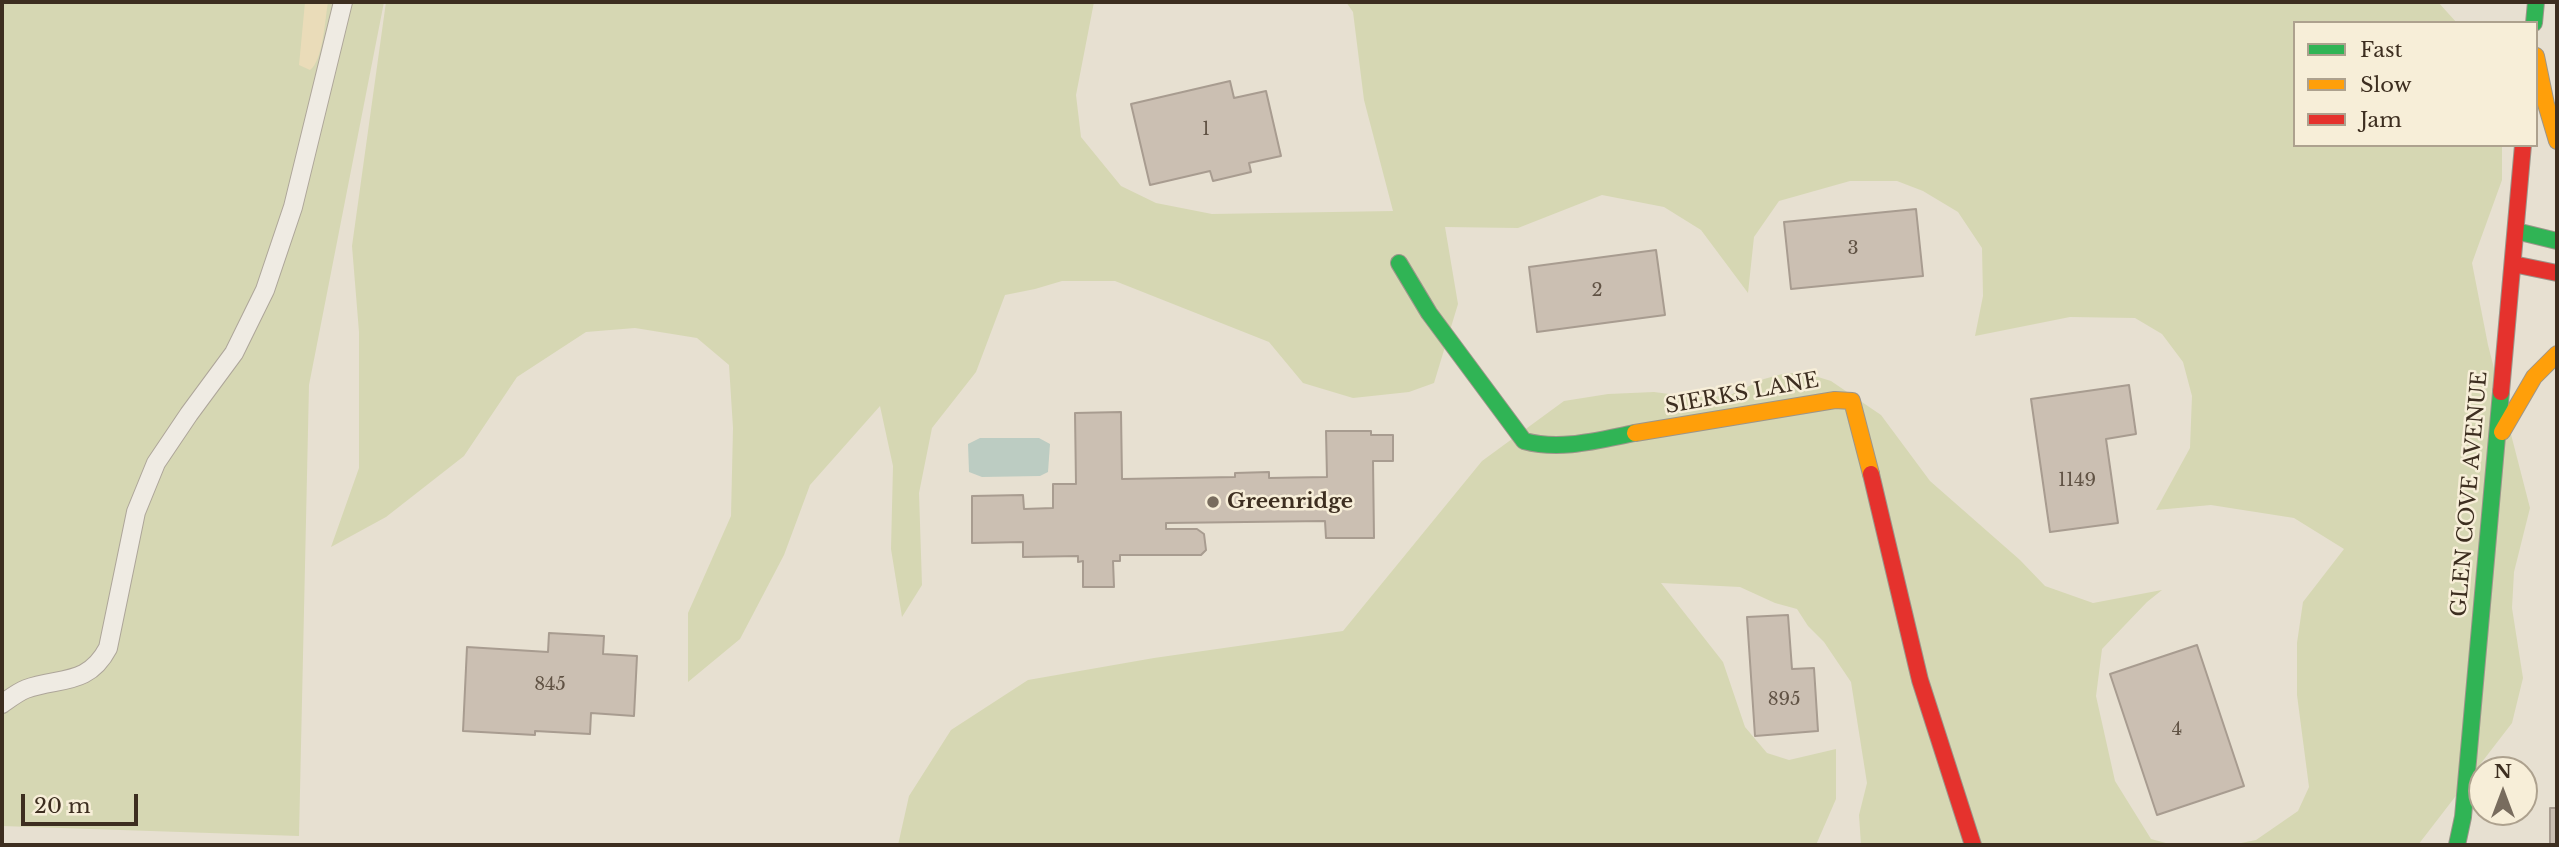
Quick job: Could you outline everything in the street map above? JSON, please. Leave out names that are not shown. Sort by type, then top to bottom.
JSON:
[{"type":"main road","points":[[2534,21],[2536,2]]},
{"type":"main road","points":[[2538,66],[2557,141]]},
{"type":"main road","name":"GLEN COVE AVENUE","points":[[2457,845],[2463,817],[2523,147]]},
{"type":"main road","points":[[2516,231],[2557,241]]},
{"type":"main road","name":"SIERKS LANE","points":[[1399,263],[1430,313],[1524,440],[1543,446],[1572,444],[1835,400],[1852,401],[1920,680],[1973,845]]},
{"type":"main road","points":[[2513,264],[2557,273]]},
{"type":"main road","points":[[2496,443],[2534,377],[2557,354]]},
{"type":"lane","points":[[2,704],[24,690],[88,673],[100,662],[107,648],[136,512],[156,463],[234,353],[265,290],[293,207],[343,2]]},
{"type":"green space","points":[[2,2],[384,2],[309,385],[299,836],[2,826]]},
{"type":"green space","points":[[386,2],[1094,2],[1076,95],[1081,137],[1121,186],[1156,203],[1212,214],[1393,211],[1364,100],[1353,12],[1346,2],[2438,2],[2455,21],[2293,21],[2293,147],[2502,147],[2502,180],[2472,263],[2488,345],[2530,508],[2514,572],[2512,608],[2523,678],[2512,723],[2487,756],[2468,756],[2468,780],[2418,845],[2231,845],[2256,840],[2298,811],[2309,787],[2297,695],[2297,643],[2303,602],[2344,549],[2294,518],[2211,505],[2156,510],[2190,448],[2192,396],[2183,362],[2162,334],[2135,318],[2070,317],[1975,336],[1983,296],[1982,248],[1958,212],[1923,191],[1897,181],[1850,181],[1779,201],[1754,237],[1748,293],[1701,230],[1664,207],[1602,195],[1518,228],[1445,227],[1458,304],[1434,383],[1409,392],[1353,398],[1303,383],[1269,342],[1115,281],[1062,281],[1005,295],[976,372],[932,428],[919,493],[922,585],[902,617],[891,549],[893,466],[880,406],[810,485],[784,555],[740,639],[688,682],[688,613],[731,516],[733,428],[729,365],[697,338],[635,328],[586,332],[517,377],[464,456],[386,517],[331,547],[359,468],[359,332],[352,246]]},
{"type":"green space","points":[[1786,373],[1805,373],[1831,381],[1881,415],[1930,481],[2020,560],[2045,586],[2093,603],[2162,590],[2102,649],[2096,696],[2115,781],[2151,839],[2173,845],[1861,845],[1859,815],[1867,783],[1851,682],[1824,642],[1808,626],[1797,609],[1775,603],[1740,587],[1661,583],[1723,662],[1745,727],[1767,753],[1789,760],[1836,749],[1836,799],[1816,845],[898,845],[909,796],[951,730],[1028,680],[1154,658],[1343,631],[1482,461],[1564,401],[1608,394],[1654,392],[1692,397],[1728,396],[1764,379]]},
{"type":"sand","points":[[305,2],[328,2],[321,49],[310,70],[299,65]]},
{"type":"shaded area","points":[[980,438],[1039,438],[1050,444],[1048,472],[1040,476],[982,477],[969,472],[968,444]]},
{"type":"building","points":[[1230,81],[1234,98],[1266,91],[1281,156],[1249,163],[1251,172],[1213,181],[1210,171],[1150,185],[1131,104]]},
{"type":"building","points":[[1916,209],[1923,276],[1791,289],[1784,222]]},
{"type":"building","points":[[1656,250],[1665,315],[1537,332],[1529,267]]},
{"type":"building","points":[[2129,385],[2136,434],[2106,439],[2118,523],[2050,532],[2031,399]]},
{"type":"building","name":"Greenridge","points":[[1121,412],[1122,479],[1235,477],[1235,473],[1269,472],[1269,478],[1327,477],[1326,431],[1371,431],[1371,435],[1393,435],[1393,461],[1373,461],[1374,538],[1326,538],[1325,521],[1166,523],[1166,529],[1197,529],[1204,534],[1206,550],[1201,555],[1120,555],[1120,561],[1113,561],[1114,587],[1083,587],[1083,561],[1078,562],[1078,556],[1023,557],[1023,542],[972,543],[972,496],[1023,495],[1024,509],[1053,508],[1053,484],[1076,484],[1075,413]]},
{"type":"building","points":[[1788,615],[1792,669],[1814,668],[1818,731],[1755,736],[1747,617]]},
{"type":"building","points":[[549,633],[604,636],[603,654],[637,656],[634,716],[591,713],[590,734],[535,731],[535,735],[463,731],[467,647],[548,652]]},
{"type":"building","points":[[2197,645],[2244,786],[2157,815],[2110,674]]},
{"type":"building","points":[[2550,808],[2557,808],[2557,845],[2550,845]]},
{"type":"traffic: fast","points":[[2534,21],[2536,2]]},
{"type":"traffic: fast","points":[[2516,231],[2557,241]]},
{"type":"traffic: fast","points":[[1399,263],[1429,313],[1524,441],[1566,445],[1635,433]]},
{"type":"traffic: fast","points":[[2457,845],[2463,817],[2501,392]]},
{"type":"traffic: slow","points":[[2538,66],[2557,141]]},
{"type":"traffic: slow","points":[[2502,432],[2534,377],[2557,354]]},
{"type":"traffic: slow","points":[[1635,433],[1835,400],[1852,401],[1871,474]]},
{"type":"traffic: jam","points":[[2501,392],[2523,147]]},
{"type":"traffic: jam","points":[[2513,264],[2557,273]]},
{"type":"traffic: jam","points":[[1871,474],[1920,680],[1973,845]]},
{"type":"place","name":"Greenridge","points":[[1213,502]]}]
